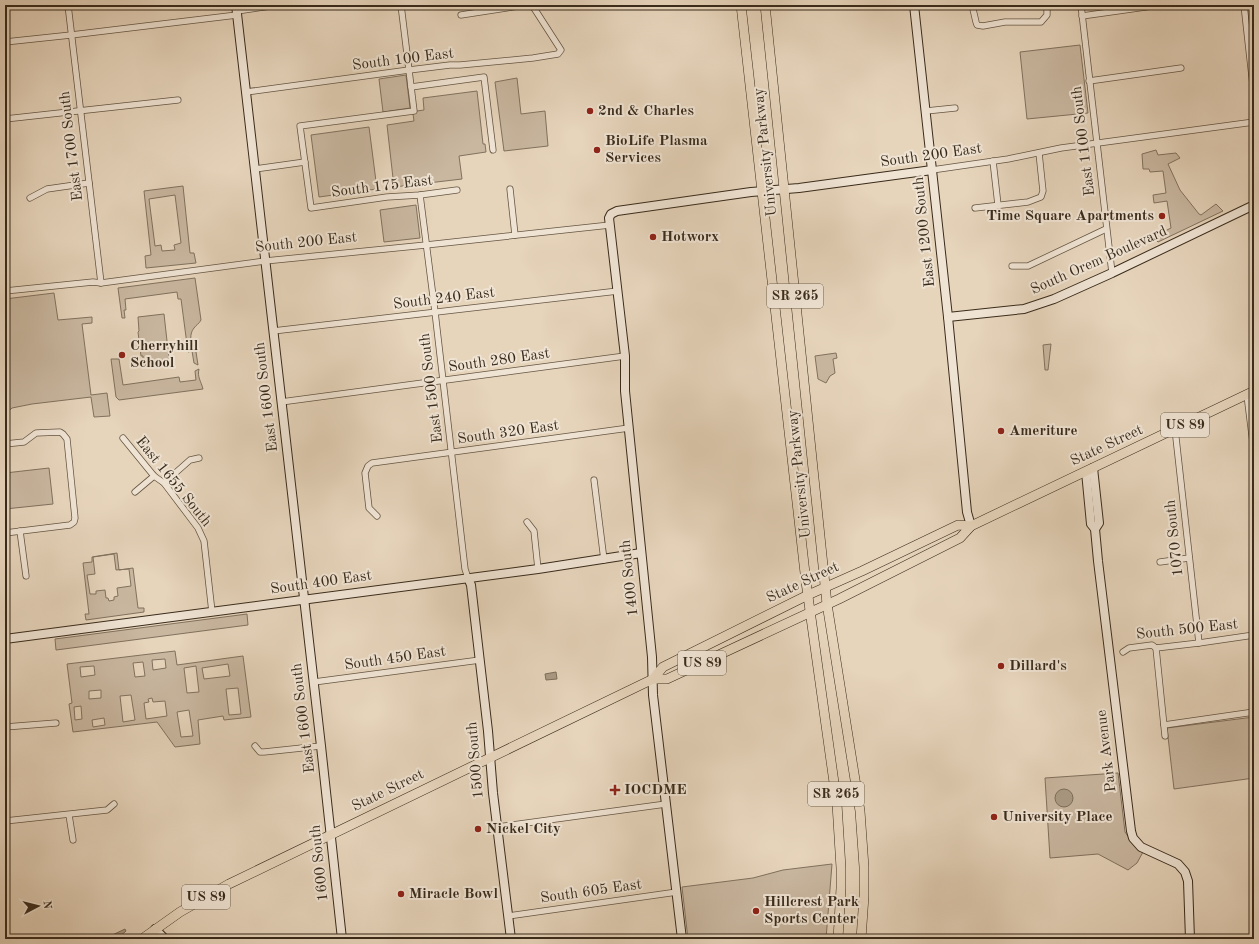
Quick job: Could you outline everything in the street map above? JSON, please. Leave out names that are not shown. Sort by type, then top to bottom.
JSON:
[{"type":"main road","name":"University Parkway","points":[[741,5],[808,595],[839,819],[841,875],[838,939]]},
{"type":"main road","name":"University Parkway","points":[[765,5],[827,604],[858,795],[864,867],[861,939]]},
{"type":"main road","name":"State Street","points":[[653,679],[667,679],[827,604],[960,538],[971,526],[1250,393]]},
{"type":"main road","name":"State Street","points":[[142,939],[180,912],[226,885],[653,679],[663,667],[808,595],[958,525],[971,526]]},
{"type":"street","name":"East 1700 South","points":[[68,5],[101,283]]},
{"type":"street","points":[[5,42],[71,35],[278,5]]},
{"type":"street","points":[[255,169],[305,162],[300,126],[414,111],[401,5]]},
{"type":"street","points":[[461,15],[525,5]]},
{"type":"street","name":"South 100 East","points":[[246,92],[450,64],[460,65],[558,54],[561,50],[532,5]]},
{"type":"street","name":"East 1200 South","points":[[914,5],[948,317],[967,512],[971,526]]},
{"type":"street","points":[[972,5],[977,25],[983,26],[1005,22],[1041,22],[1047,15],[1047,5]]},
{"type":"street","name":"East 1100 South","points":[[1081,5],[1112,273]]},
{"type":"street","points":[[1082,16],[1160,5]]},
{"type":"street","points":[[1244,5],[1251,37],[1254,95]]},
{"type":"street","name":"East 1600 South","points":[[237,10],[325,785]]},
{"type":"street","points":[[1089,81],[1181,68]]},
{"type":"street","points":[[411,87],[484,77],[493,150]]},
{"type":"street","points":[[5,119],[178,100]]},
{"type":"street","points":[[926,111],[955,108]]},
{"type":"street","name":"South 200 East","points":[[611,214],[617,211],[763,191],[784,190],[856,181],[1096,144],[1254,122]]},
{"type":"street","points":[[975,208],[1033,201],[1041,197],[1043,191],[1039,153]]},
{"type":"street","points":[[993,161],[998,205]]},
{"type":"street","name":"South 175 East","points":[[305,162],[311,208],[387,197],[420,195],[457,190]]},
{"type":"street","points":[[30,198],[47,189],[89,184]]},
{"type":"street","points":[[510,189],[515,236]]},
{"type":"street","name":"East 1500 South","points":[[420,195],[465,569],[468,578]]},
{"type":"street","name":"South Orem Boulevard","points":[[948,317],[1024,309],[1054,299],[1254,205]]},
{"type":"street","name":"1400 South","points":[[611,214],[609,218],[625,356],[625,391],[652,657],[653,695],[682,939]]},
{"type":"street","name":"South 200 East","points":[[5,291],[94,282],[101,283],[265,261],[610,225]]},
{"type":"street","points":[[1012,266],[1028,266],[1106,229]]},
{"type":"street","name":"South 240 East","points":[[273,331],[618,292]]},
{"type":"street","name":"South 280 East","points":[[281,402],[625,356]]},
{"type":"street","points":[[1250,393],[1254,452]]},
{"type":"street","name":"South 320 East","points":[[377,516],[369,508],[365,474],[368,466],[372,464],[629,428]]},
{"type":"street","name":"1070 South","points":[[1175,429],[1199,643]]},
{"type":"street","points":[[5,444],[24,442],[36,433],[58,432],[64,434],[67,438],[75,518],[74,522],[70,525],[5,533]]},
{"type":"street","name":"East 1655 South","points":[[123,438],[154,476],[164,484],[198,528],[204,540],[212,612]]},
{"type":"street","points":[[164,484],[190,460],[198,458]]},
{"type":"street","name":"Park Avenue","points":[[1090,470],[1099,522],[1095,529],[1098,561],[1131,831],[1133,838],[1141,847],[1178,864],[1185,872],[1188,881],[1190,939]]},
{"type":"street","points":[[135,492],[154,476]]},
{"type":"street","points":[[594,480],[604,560]]},
{"type":"street","points":[[527,522],[534,531],[538,569]]},
{"type":"street","points":[[20,531],[26,576]]},
{"type":"street","name":"South 400 East","points":[[5,639],[538,569],[604,560],[641,553]]},
{"type":"street","points":[[1160,562],[1189,558]]},
{"type":"street","name":"1500 South","points":[[468,578],[471,586],[480,660],[497,827],[511,939]]},
{"type":"street","name":"South 500 East","points":[[1123,652],[1129,648],[1152,645],[1156,648],[1254,635]]},
{"type":"street","points":[[1156,648],[1165,736]]},
{"type":"street","name":"South 450 East","points":[[314,682],[480,660]]},
{"type":"street","points":[[1164,725],[1254,712]]},
{"type":"street","points":[[5,727],[56,722]]},
{"type":"street","points":[[255,746],[260,752],[264,752],[321,746]]},
{"type":"street","name":"1600 South","points":[[325,785],[342,939]]},
{"type":"street","points":[[5,822],[107,810],[114,804]]},
{"type":"street","points":[[497,827],[666,804]]},
{"type":"street","points":[[69,815],[73,840]]},
{"type":"street","name":"South 605 East","points":[[508,916],[677,892]]},
{"type":"street","points":[[5,928],[6,939]]},
{"type":"street","points":[[155,930],[166,939]]},
{"type":"shaded area","points":[[1080,45],[1088,113],[1027,119],[1020,52]]},
{"type":"shaded area","points":[[406,75],[410,108],[383,112],[379,79]]},
{"type":"shaded area","points":[[517,78],[521,114],[545,111],[548,146],[504,151],[495,82]]},
{"type":"shaded area","points":[[477,91],[483,144],[485,144],[486,152],[459,156],[462,179],[394,187],[387,125],[414,121],[413,114],[417,111],[424,110],[423,98]]},
{"type":"shaded area","points":[[369,127],[377,189],[319,197],[311,135]]},
{"type":"shaded area","name":"Time Square Apartments","points":[[1156,150],[1158,155],[1176,153],[1180,158],[1168,164],[1180,190],[1199,214],[1201,215],[1216,204],[1223,211],[1158,242],[1152,233],[1165,231],[1171,228],[1167,201],[1154,203],[1153,195],[1166,193],[1163,171],[1150,172],[1149,169],[1143,169],[1142,154]]},
{"type":"shaded area","points":[[183,186],[190,253],[194,253],[196,263],[146,268],[145,256],[151,255],[144,191]],"holes":[[[175,195],[181,243],[174,245],[175,250],[162,251],[161,245],[155,246],[149,199]]]},
{"type":"shaded area","points":[[416,205],[420,238],[384,242],[380,210]]},
{"type":"shaded area","points":[[195,278],[201,320],[192,330],[191,338],[192,349],[196,352],[198,365],[194,363],[192,351],[188,352],[181,299],[178,299],[177,292],[125,299],[125,318],[122,318],[118,288]]},
{"type":"shaded area","points":[[54,293],[58,320],[92,317],[92,323],[82,324],[91,395],[107,393],[110,416],[94,417],[91,397],[32,404],[12,408],[5,414],[5,299]]},
{"type":"shaded area","points":[[164,314],[169,359],[143,362],[138,332],[138,317]]},
{"type":"shaded area","points":[[1051,344],[1048,370],[1045,370],[1043,345]]},
{"type":"shaded area","points":[[836,353],[837,358],[833,359],[835,373],[830,376],[826,383],[818,379],[815,356]]},
{"type":"shaded area","points":[[111,359],[119,359],[123,385],[179,377],[180,382],[196,380],[195,371],[199,369],[199,377],[203,389],[119,400],[116,397]]},
{"type":"shaded area","points":[[49,468],[53,504],[5,509],[5,473]]},
{"type":"shaded area","points":[[117,553],[119,570],[116,570],[114,554],[93,557],[95,574],[87,575],[90,594],[96,594],[96,591],[105,590],[106,598],[108,598],[109,601],[114,600],[114,597],[118,596],[117,588],[131,586],[129,569],[122,570],[133,568],[138,608],[144,608],[144,612],[86,620],[85,614],[89,614],[83,563],[92,562],[92,557]]},
{"type":"shaded area","points":[[247,614],[248,625],[56,650],[55,639]]},
{"type":"shaded area","points":[[175,651],[177,665],[243,656],[251,717],[224,720],[223,716],[198,720],[200,744],[175,747],[157,722],[73,732],[69,704],[72,703],[67,664]],"holes":[[[165,659],[166,668],[153,670],[152,660]],[[143,662],[145,676],[135,677],[133,663]],[[228,664],[230,676],[204,679],[202,668]],[[94,666],[95,675],[81,677],[80,667]],[[196,666],[199,692],[187,693],[184,668]],[[238,688],[241,714],[229,715],[226,689]],[[101,690],[101,698],[89,699],[89,691]],[[131,695],[135,720],[123,722],[120,696]],[[152,698],[153,702],[165,701],[167,716],[146,719],[144,703],[149,702],[148,699]],[[81,706],[82,719],[75,720],[74,707]],[[189,710],[193,736],[181,737],[177,712]],[[104,718],[105,725],[93,727],[92,720]]]},
{"type":"shaded area","points":[[556,672],[557,679],[546,680],[545,674]]},
{"type":"shaded area","points":[[1254,717],[1254,778],[1174,789],[1167,728]]},
{"type":"shaded area","points":[[1118,773],[1125,832],[1133,843],[1143,852],[1137,863],[1128,870],[1098,854],[1050,858],[1045,778]]},
{"type":"shaded area","points":[[1064,789],[1070,792],[1073,798],[1070,804],[1064,807],[1058,804],[1055,798],[1058,792]]},
{"type":"shaded area","points":[[832,864],[826,939],[688,939],[682,887],[753,878],[783,870]]},
{"type":"shaded area","points":[[125,929],[126,931],[117,939],[104,939]]},
{"type":"place","name":"2nd & Charles","points":[[590,111]]},
{"type":"place","name":"BioLife Plasma Services","points":[[597,150]]},
{"type":"place","name":"Time Square Apartments","points":[[1162,216]]},
{"type":"place","name":"Hotworx","points":[[653,237]]},
{"type":"place","name":"Cherryhill School","points":[[122,355]]},
{"type":"place","name":"Ameriture","points":[[1001,431]]},
{"type":"place","name":"Dillard's","points":[[1001,666]]},
{"type":"place","name":"IOCDME","points":[[615,790]]},
{"type":"place","name":"University Place","points":[[994,817]]},
{"type":"place","name":"Nickel City","points":[[478,829]]},
{"type":"place","name":"Miracle Bowl","points":[[401,894]]},
{"type":"place","name":"Hillcrest Park Sports Center","points":[[756,911]]}]
